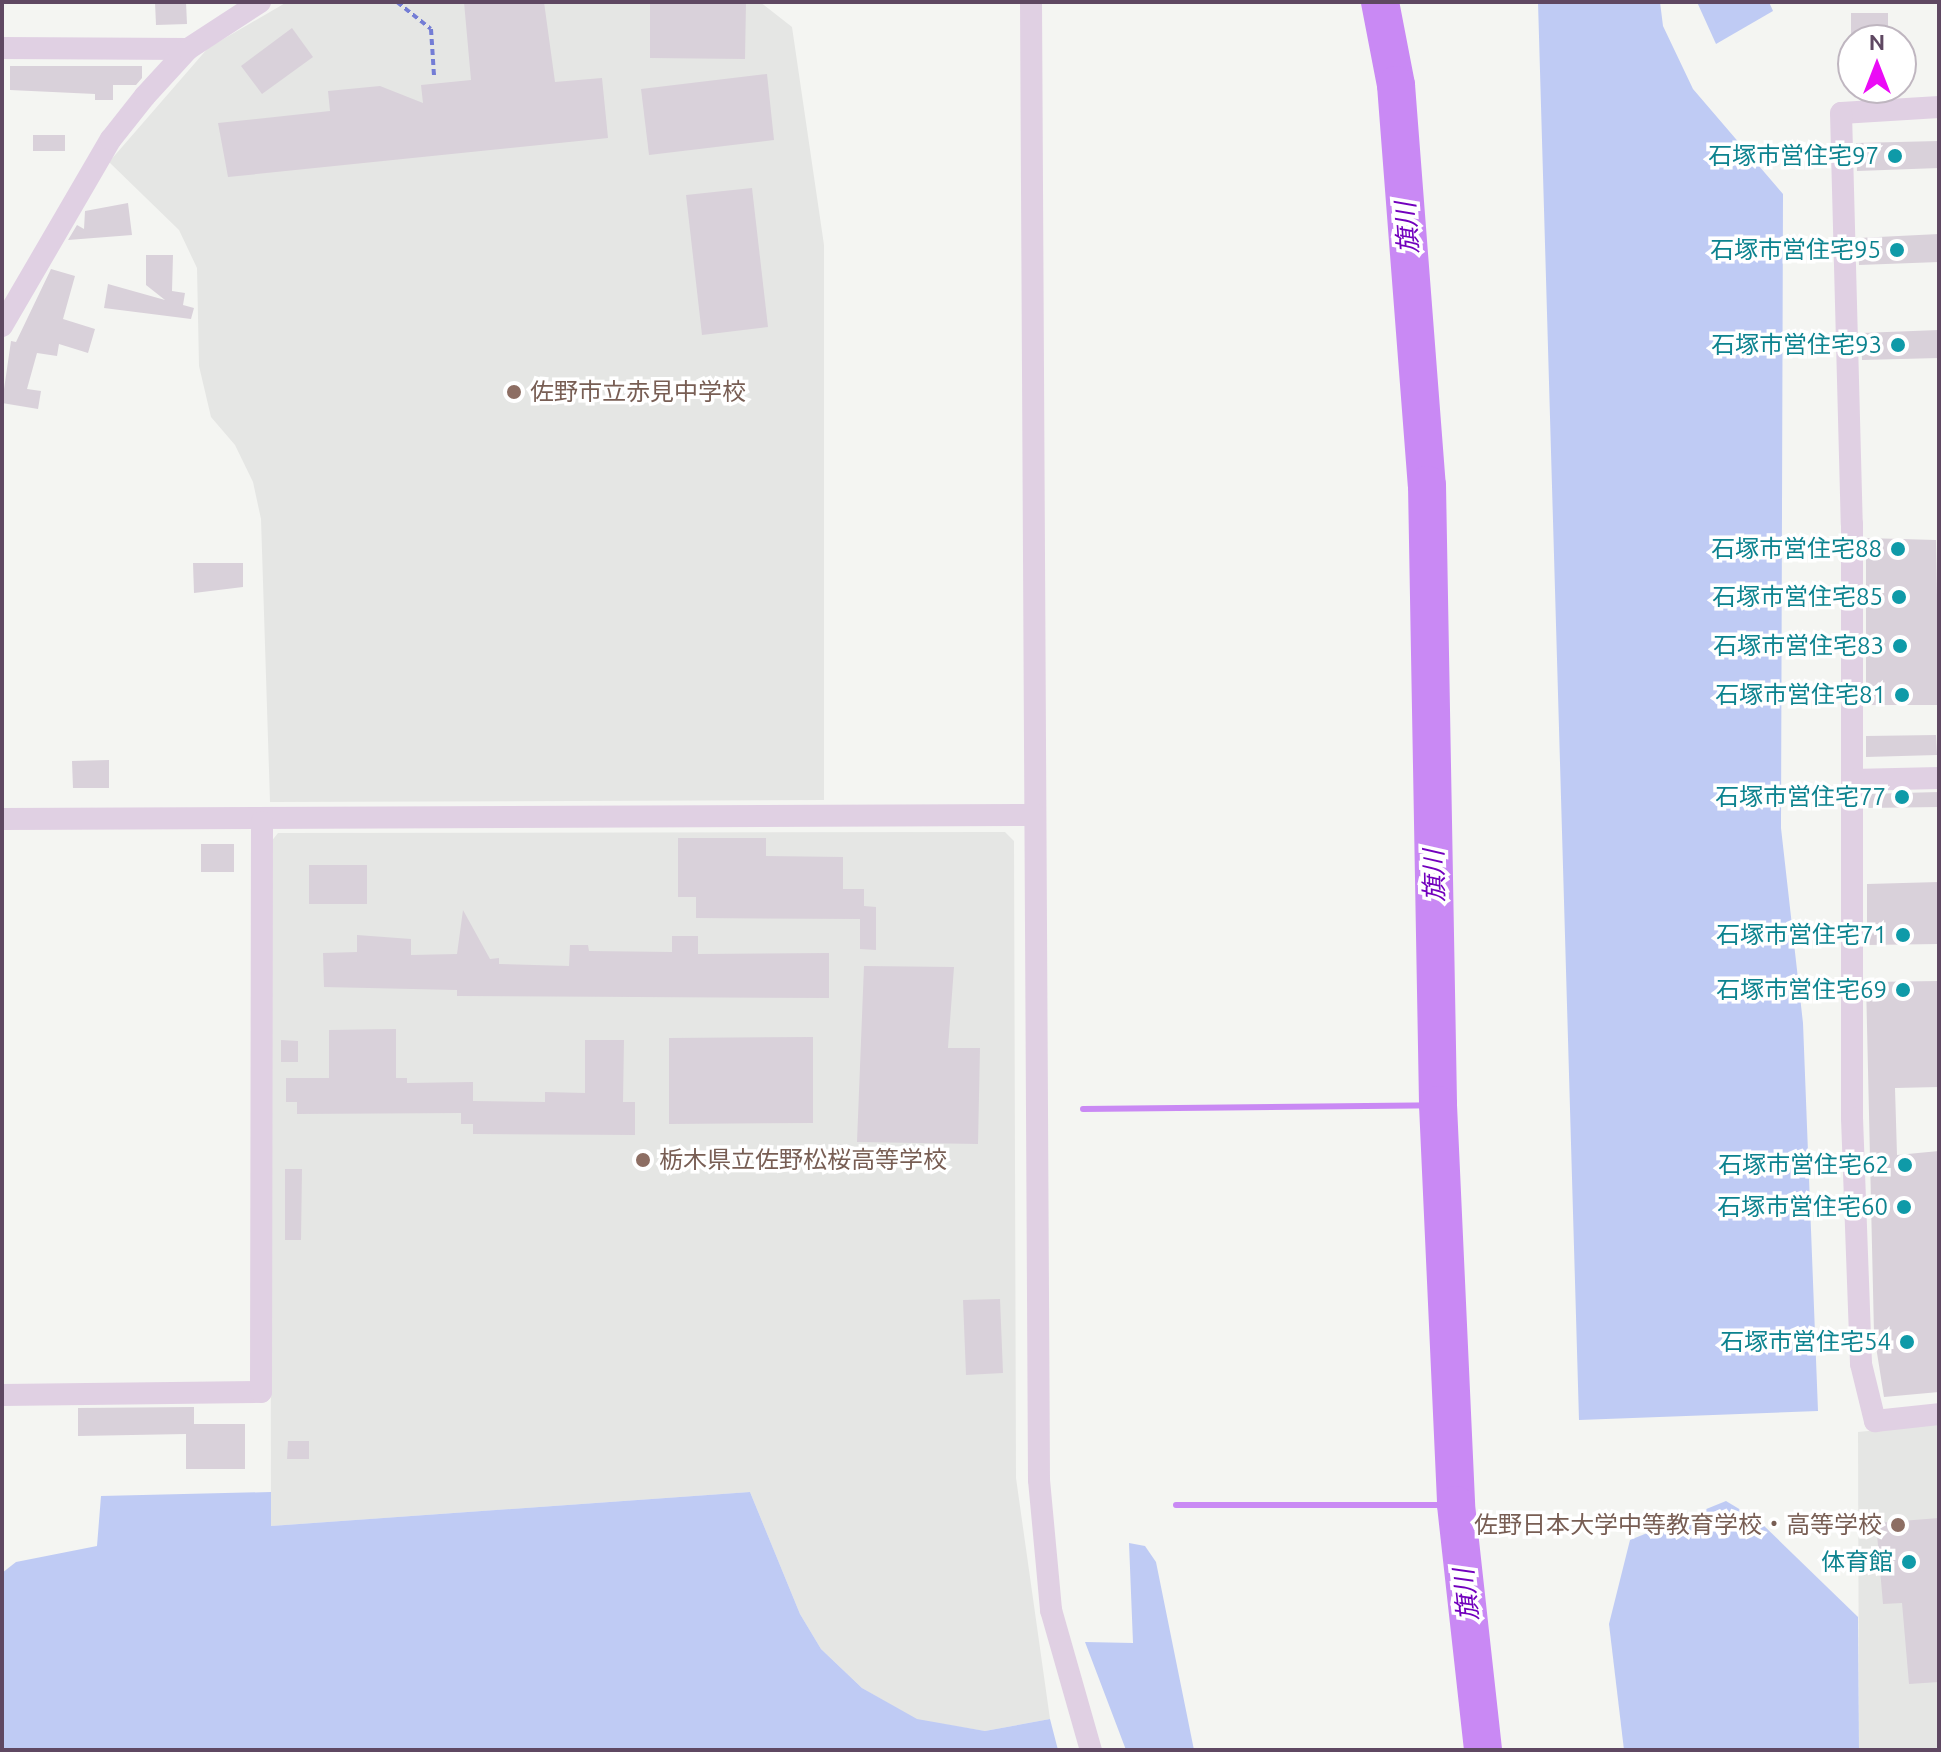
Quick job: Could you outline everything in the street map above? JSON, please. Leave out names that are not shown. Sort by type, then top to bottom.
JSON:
[{"type":"street","points":[[1031,2],[1041,1507],[1051,1610],[1091,1750]]},
{"type":"street","points":[[2,326],[111,139],[188,49],[258,3]]},
{"type":"street","points":[[2,48],[188,49]]},
{"type":"street","points":[[1939,107],[1841,113],[1852,780],[1852,1118],[1861,1364],[1875,1421],[1939,1414]]},
{"type":"street","points":[[1852,780],[1939,778]]},
{"type":"street","points":[[2,819],[262,822],[1035,815]]},
{"type":"street","points":[[2,1395],[261,1392],[262,822]]},
{"type":"path","points":[[397,2],[431,29],[434,76]]},
{"type":"shaded area","name":"佐野市立赤見中学校","points":[[287,2],[760,2],[792,27],[824,245],[824,800],[270,802],[261,519],[253,482],[235,445],[211,417],[199,366],[197,268],[179,230],[109,162],[208,48]]},
{"type":"shaded area","points":[[1538,2],[1660,2],[1663,26],[1693,89],[1783,194],[1781,828],[1803,1023],[1818,1411],[1579,1420]]},
{"type":"shaded area","points":[[1697,2],[1769,2],[1773,11],[1716,44]]},
{"type":"shaded area","name":"栃木県立佐野松桜高等学校","points":[[1005,832],[1014,841],[1016,1478],[1050,1719],[985,1731],[917,1720],[862,1688],[821,1649],[800,1614],[750,1492],[271,1526],[270,843],[278,833]]},
{"type":"shaded area","name":"佐野日本大学中等教育学校・高等学校","points":[[1939,1424],[1939,1750],[1859,1750],[1858,1432]]},
{"type":"shaded area","points":[[271,1492],[271,1526],[750,1492],[800,1614],[821,1649],[862,1688],[917,1719],[985,1731],[1050,1719],[1058,1750],[2,1750],[2,1573],[16,1562],[97,1546],[101,1496]]},
{"type":"shaded area","points":[[1726,1501],[1759,1521],[1858,1617],[1859,1750],[1624,1750],[1609,1624],[1630,1540]]},
{"type":"shaded area","points":[[1129,1543],[1145,1546],[1156,1562],[1194,1750],[1126,1750],[1085,1642],[1133,1643]]},
{"type":"building","points":[[155,2],[186,2],[187,24],[156,25]]},
{"type":"building","points":[[464,2],[544,2],[555,82],[602,78],[608,138],[228,177],[218,123],[330,111],[328,91],[380,86],[423,103],[421,85],[471,80]]},
{"type":"building","points":[[650,2],[746,2],[745,59],[650,58]]},
{"type":"building","points":[[1851,13],[1888,13],[1888,24],[1851,24]]},
{"type":"building","points":[[292,28],[313,57],[262,94],[241,66]]},
{"type":"building","points":[[10,66],[142,66],[142,78],[136,85],[113,85],[113,100],[95,100],[95,94],[10,90]]},
{"type":"building","points":[[767,74],[774,140],[649,155],[641,89]]},
{"type":"building","points":[[33,135],[65,135],[65,151],[33,151]]},
{"type":"building","name":"石塚市営住宅97","points":[[1939,141],[1939,168],[1857,171],[1856,143]]},
{"type":"building","points":[[752,188],[768,327],[702,335],[686,195]]},
{"type":"building","points":[[128,203],[132,235],[68,240],[77,225],[84,229],[85,211]]},
{"type":"building","name":"石塚市営住宅95","points":[[1939,234],[1939,262],[1859,265],[1858,238]]},
{"type":"building","points":[[146,255],[173,255],[172,291],[185,293],[183,305],[194,308],[191,319],[104,308],[108,284],[165,300],[146,285]]},
{"type":"building","points":[[51,269],[75,276],[63,319],[95,329],[88,353],[59,344],[57,356],[37,353],[27,389],[41,391],[38,409],[2,403],[11,341],[16,342]]},
{"type":"building","name":"石塚市営住宅93","points":[[1939,330],[1939,358],[1862,360],[1861,333]]},
{"type":"building","points":[[1866,538],[1936,540],[1939,705],[1866,705]]},
{"type":"building","points":[[193,563],[243,563],[243,587],[194,593]]},
{"type":"building","points":[[1936,735],[1937,755],[1866,757],[1866,736]]},
{"type":"building","points":[[109,760],[109,788],[73,788],[72,761]]},
{"type":"building","name":"石塚市営住宅77","points":[[1939,792],[1939,807],[1866,808],[1866,794]]},
{"type":"building","points":[[678,838],[766,838],[766,856],[843,857],[843,889],[864,889],[864,906],[876,907],[876,950],[860,949],[860,919],[696,918],[696,897],[678,897]]},
{"type":"building","points":[[201,844],[234,844],[234,872],[201,872]]},
{"type":"building","points":[[309,865],[367,865],[367,904],[309,904]]},
{"type":"building","points":[[1939,882],[1939,944],[1867,945],[1867,884]]},
{"type":"building","points":[[463,910],[490,959],[499,958],[499,964],[569,966],[570,945],[588,945],[589,951],[672,952],[672,936],[698,936],[698,954],[829,953],[829,998],[457,996],[457,990],[324,987],[323,953],[357,952],[357,935],[411,939],[411,955],[457,954]]},
{"type":"building","points":[[864,966],[954,967],[948,1048],[980,1048],[978,1144],[857,1142]]},
{"type":"building","points":[[1939,981],[1939,1087],[1895,1088],[1897,1155],[1939,1151],[1939,1392],[1884,1397],[1874,1334],[1866,982]]},
{"type":"building","points":[[396,1029],[396,1078],[407,1078],[407,1083],[473,1082],[473,1101],[545,1102],[545,1092],[585,1093],[585,1040],[624,1040],[623,1102],[635,1102],[635,1135],[473,1134],[473,1124],[461,1124],[461,1113],[297,1114],[297,1102],[286,1102],[286,1078],[329,1078],[329,1030]]},
{"type":"building","points":[[813,1037],[813,1123],[669,1124],[669,1038]]},
{"type":"building","points":[[281,1040],[298,1041],[298,1062],[281,1062]]},
{"type":"building","points":[[285,1169],[302,1169],[301,1240],[285,1240]]},
{"type":"building","points":[[1000,1299],[1003,1373],[966,1375],[963,1300]]},
{"type":"building","points":[[194,1407],[194,1424],[245,1424],[245,1469],[186,1469],[186,1434],[78,1436],[78,1408]]},
{"type":"building","points":[[288,1441],[309,1441],[309,1459],[287,1459]]},
{"type":"building","name":"体育館","points":[[1939,1518],[1939,1682],[1909,1684],[1902,1603],[1883,1604],[1876,1523]]},
{"type":"waterway","name":"旗川","points":[[1380,2],[1396,85],[1427,485],[1438,1105],[1456,1505],[1483,1750]]},
{"type":"waterway","points":[[1083,1109],[1438,1105]]},
{"type":"waterway","points":[[1176,1505],[1456,1505]]},
{"type":"place","name":"石塚市営住宅97","points":[[1895,156]]},
{"type":"place","name":"石塚市営住宅95","points":[[1897,250]]},
{"type":"place","name":"石塚市営住宅93","points":[[1898,345]]},
{"type":"place","name":"佐野市立赤見中学校","points":[[514,392]]},
{"type":"place","name":"石塚市営住宅88","points":[[1898,549]]},
{"type":"place","name":"石塚市営住宅85","points":[[1899,597]]},
{"type":"place","name":"石塚市営住宅83","points":[[1900,646]]},
{"type":"place","name":"石塚市営住宅81","points":[[1902,695]]},
{"type":"place","name":"石塚市営住宅77","points":[[1902,797]]},
{"type":"place","name":"石塚市営住宅71","points":[[1903,935]]},
{"type":"place","name":"石塚市営住宅69","points":[[1903,990]]},
{"type":"place","name":"栃木県立佐野松桜高等学校","points":[[643,1160]]},
{"type":"place","name":"石塚市営住宅62","points":[[1905,1165]]},
{"type":"place","name":"石塚市営住宅60","points":[[1904,1207]]},
{"type":"place","name":"石塚市営住宅54","points":[[1907,1342]]},
{"type":"place","name":"佐野日本大学中等教育学校・高等学校","points":[[1898,1525]]},
{"type":"place","name":"体育館","points":[[1909,1562]]}]
